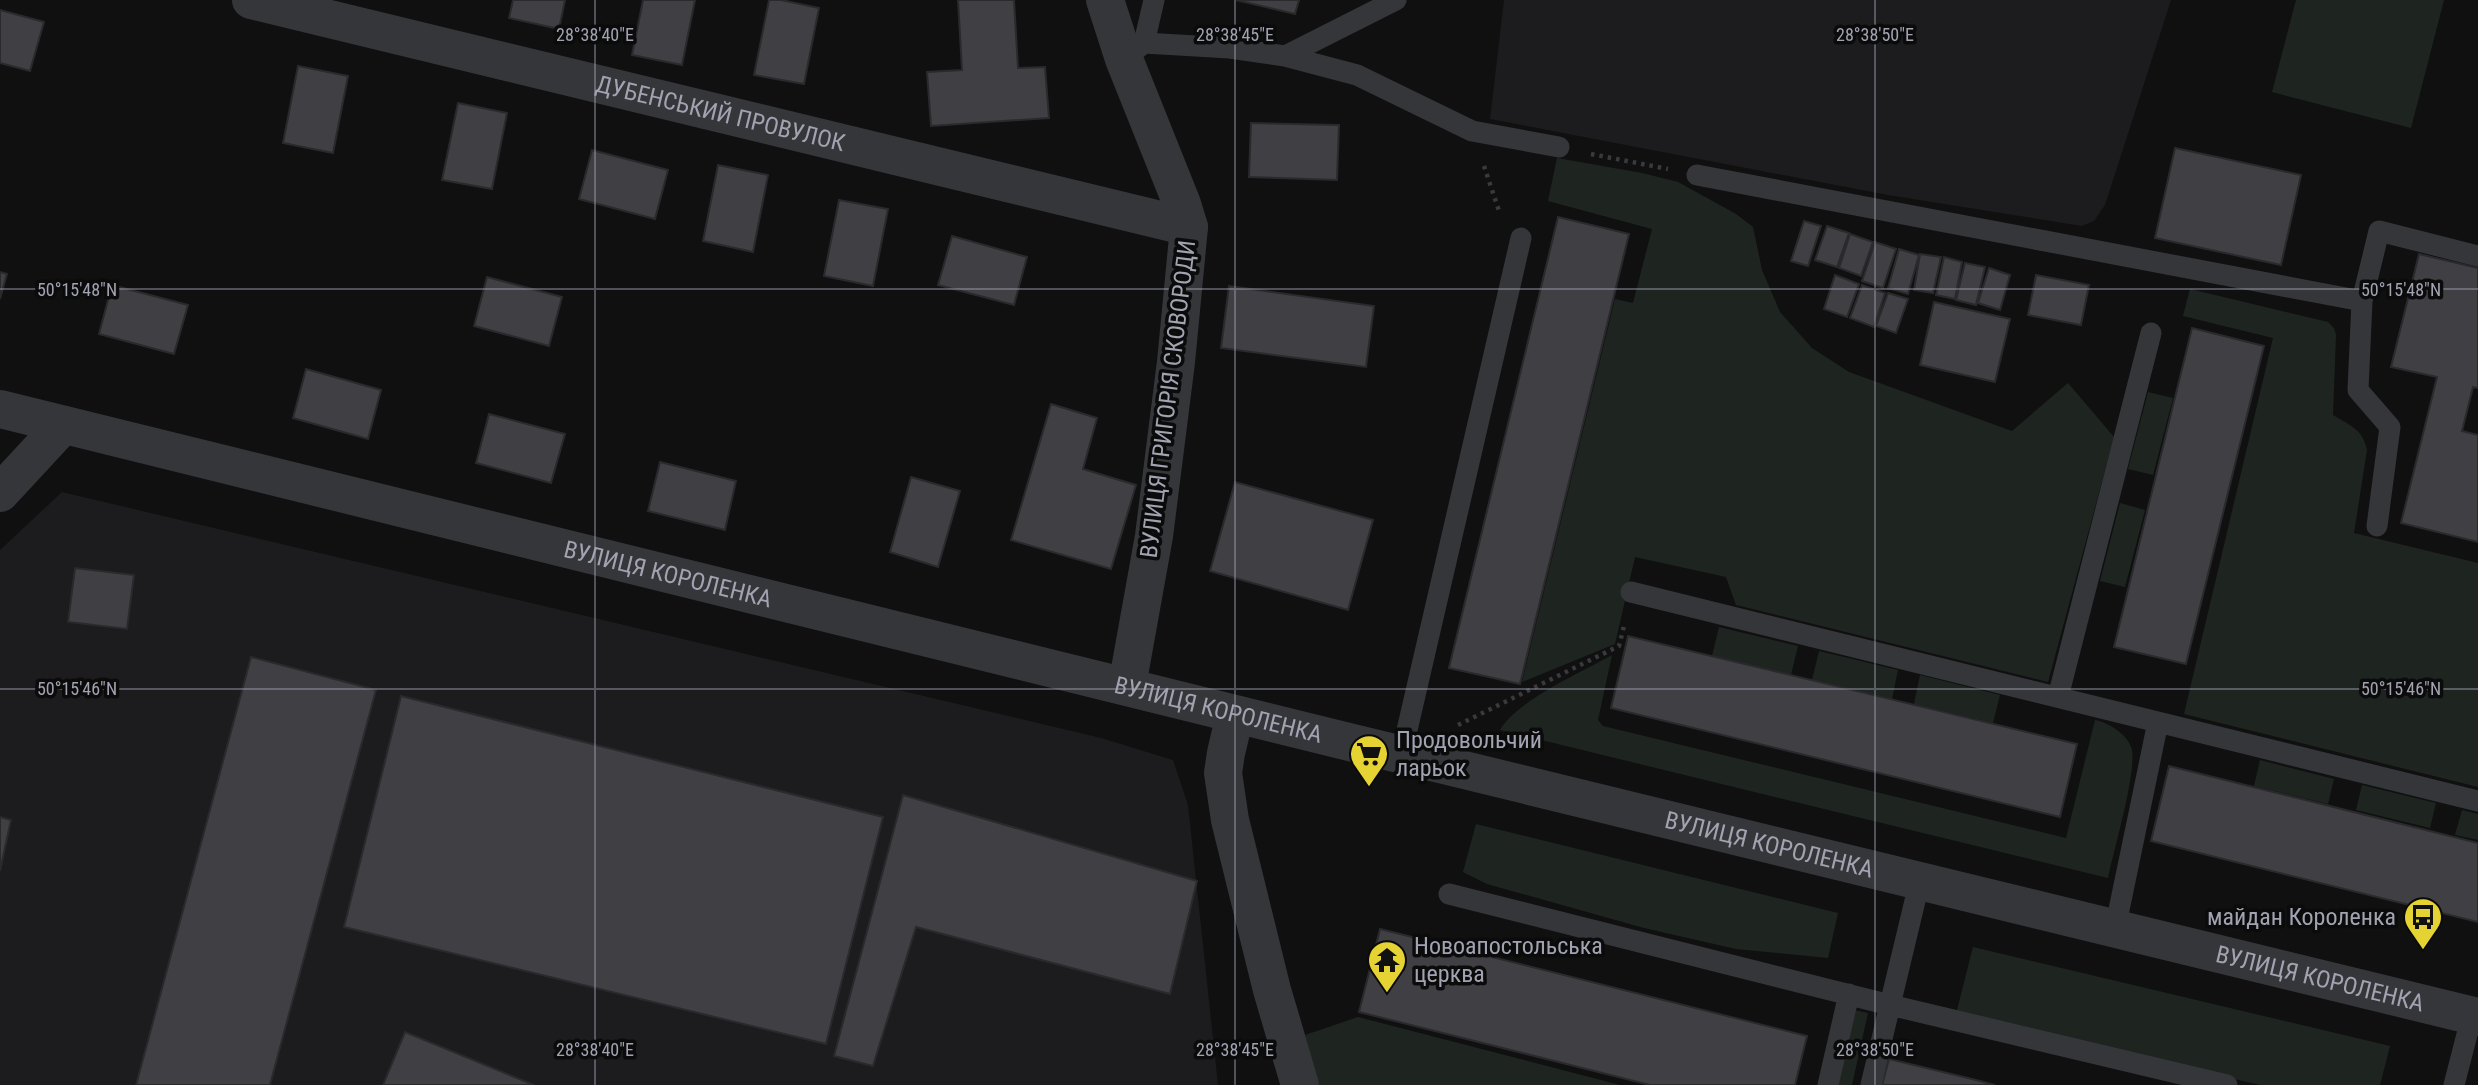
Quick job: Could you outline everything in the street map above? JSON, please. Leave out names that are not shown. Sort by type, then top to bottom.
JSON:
[{"type":"street","name":"ДУБЕНСЬКИЙ ПРОВУЛОК","points":[[251,0],[1189,227]]},
{"type":"street","name":"ВУЛИЦЯ ГРИГОРІЯ СКОВОРОДИ","points":[[1105,0],[1134,51],[1189,227],[1176,362],[1154,536],[1127,686]]},
{"type":"street","name":"ВУЛИЦЯ КОРОЛЕНКА","points":[[0,409],[1401,756],[2475,1016]]},
{"type":"street","points":[[0,493],[63,425]]},
{"type":"street","points":[[1235,715],[1223,773],[1230,820],[1272,990],[1300,1085]]},
{"type":"lane","points":[[1154,0],[1134,51],[1230,48],[1285,56],[1357,75],[1472,131],[1559,147]]},
{"type":"lane","points":[[1285,56],[1396,0]]},
{"type":"lane","points":[[1697,175],[2362,301]]},
{"type":"lane","points":[[2377,526],[2390,427],[2358,390],[2362,301],[2379,231],[2478,256]]},
{"type":"lane","points":[[1401,756],[1521,238]]},
{"type":"lane","points":[[2058,697],[2151,333]]},
{"type":"lane","points":[[1631,592],[2478,801]]},
{"type":"lane","points":[[2115,929],[2158,722]]},
{"type":"lane","points":[[1871,1085],[1920,880]]},
{"type":"lane","points":[[1449,894],[2227,1085]]},
{"type":"lane","points":[[1828,1085],[1849,994]]},
{"type":"lane","points":[[2454,1085],[2475,1016]]},
{"type":"path","points":[[1472,131],[1506,234],[1521,238]]},
{"type":"path","points":[[1559,147],[1697,175]]},
{"type":"path","points":[[1454,727],[1619,646],[1631,592]]},
{"type":"shaded area","points":[[1504,0],[2171,0],[2105,205],[2094,221],[2082,226],[1888,195],[1490,119]]},
{"type":"shaded area","points":[[2296,0],[2444,0],[2411,128],[2272,92]]},
{"type":"shaded area","points":[[1557,158],[1678,182],[1736,214],[1753,227],[1762,270],[1780,312],[1812,348],[1849,372],[2012,431],[2068,383],[2114,437],[2048,682],[1736,605],[1726,577],[1635,557],[1615,644],[1522,682],[1615,299],[1633,303],[1652,229],[1548,201]]},
{"type":"shaded area","points":[[2190,289],[2328,322],[2336,335],[2333,415],[2359,432],[2367,450],[2354,533],[2478,563],[2478,787],[2184,714],[2273,338],[2183,316]]},
{"type":"shaded area","points":[[2148,392],[2173,398],[2153,475],[2128,469]]},
{"type":"shaded area","points":[[62,492],[1101,738],[1173,760],[1188,805],[1218,1085],[0,1085],[0,550]]},
{"type":"shaded area","points":[[2120,503],[2145,510],[2125,587],[2100,581]]},
{"type":"shaded area","points":[[1719,627],[1798,646],[1791,675],[1712,656]]},
{"type":"shaded area","points":[[1819,651],[1898,670],[1892,699],[1812,680]]},
{"type":"shaded area","points":[[1612,655],[1598,720],[1603,726],[2066,838],[2095,720],[2106,723],[2127,739],[2132,750],[2128,794],[2108,878],[1500,730],[1520,708]]},
{"type":"shaded area","points":[[1920,675],[2000,695],[1993,723],[1914,704]]},
{"type":"shaded area","points":[[2260,760],[2334,779],[2328,804],[2254,786]]},
{"type":"shaded area","points":[[2362,785],[2436,803],[2430,828],[2356,810]]},
{"type":"shaded area","points":[[2462,810],[2478,814],[2478,840],[2455,835]]},
{"type":"shaded area","points":[[1476,824],[1838,913],[1828,958],[1736,949],[1644,928],[1487,884],[1463,872]]},
{"type":"shaded area","points":[[1973,947],[2390,1046],[2380,1085],[2260,1085],[1956,1014]]},
{"type":"shaded area","points":[[1840,1007],[1868,1013],[1852,1085],[1822,1085]]},
{"type":"shaded area","points":[[1358,1017],[1620,1085],[1319,1085],[1305,1035]]},
{"type":"building","points":[[513,0],[565,0],[559,29],[509,18]]},
{"type":"building","points":[[643,0],[695,0],[682,65],[632,55]]},
{"type":"building","points":[[769,0],[819,8],[804,84],[754,75]]},
{"type":"building","points":[[958,0],[1014,0],[1018,68],[1045,67],[1049,118],[931,126],[927,72],[962,70]]},
{"type":"building","points":[[1236,0],[1299,0],[1295,14]]},
{"type":"building","points":[[0,10],[44,22],[30,71],[0,63]]},
{"type":"building","points":[[298,66],[348,76],[333,153],[283,143]]},
{"type":"building","points":[[458,103],[507,113],[492,189],[442,180]]},
{"type":"building","points":[[1251,123],[1339,125],[1337,180],[1249,177]]},
{"type":"building","points":[[2175,148],[2301,175],[2281,265],[2155,238]]},
{"type":"building","points":[[592,150],[668,170],[655,219],[579,199]]},
{"type":"building","points":[[718,165],[768,175],[753,252],[703,241]]},
{"type":"building","points":[[839,200],[888,209],[873,286],[824,276]]},
{"type":"building","points":[[1558,217],[1629,234],[1520,684],[1449,668]]},
{"type":"building","points":[[1804,221],[1821,226],[1808,266],[1791,261]]},
{"type":"building","points":[[1827,226],[1849,233],[1837,267],[1815,260]]},
{"type":"building","points":[[1850,234],[1873,242],[1861,276],[1839,268]]},
{"type":"building","points":[[952,236],[1027,257],[1014,305],[938,285]]},
{"type":"building","points":[[1875,242],[1896,249],[1883,288],[1862,281]]},
{"type":"building","points":[[1899,249],[1919,255],[1908,294],[1888,288]]},
{"type":"building","points":[[1920,254],[1941,257],[1933,293],[1914,290]]},
{"type":"building","points":[[2419,254],[2478,268],[2478,388],[2473,387],[2462,431],[2478,435],[2478,542],[2401,523],[2437,377],[2391,367]]},
{"type":"building","points":[[1944,257],[1962,262],[1955,299],[1936,295]]},
{"type":"building","points":[[1965,263],[1985,267],[1976,305],[1956,300]]},
{"type":"building","points":[[1989,268],[2010,275],[2000,310],[1978,303]]},
{"type":"building","points":[[0,272],[7,274],[0,299]]},
{"type":"building","points":[[1835,275],[1859,284],[1847,317],[1824,309]]},
{"type":"building","points":[[2036,275],[2089,285],[2081,325],[2028,315]]},
{"type":"building","points":[[487,277],[562,297],[549,346],[474,326]]},
{"type":"building","points":[[112,285],[188,305],[174,354],[99,334]]},
{"type":"building","points":[[1862,285],[1885,293],[1874,327],[1850,318]]},
{"type":"building","points":[[1229,286],[1374,306],[1366,367],[1221,348]]},
{"type":"building","points":[[1888,293],[1908,299],[1896,333],[1876,326]]},
{"type":"building","points":[[1934,302],[2010,319],[1995,382],[1920,365]]},
{"type":"building","points":[[2192,328],[2264,346],[2186,664],[2114,647]]},
{"type":"building","points":[[306,369],[381,390],[368,439],[293,418]]},
{"type":"building","points":[[1051,404],[1097,418],[1083,469],[1136,485],[1111,569],[1011,540]]},
{"type":"building","points":[[489,414],[565,434],[551,483],[476,463]]},
{"type":"building","points":[[660,462],[736,481],[725,530],[648,511]]},
{"type":"building","points":[[911,477],[960,491],[938,567],[890,552]]},
{"type":"building","points":[[1235,482],[1373,520],[1348,610],[1210,571]]},
{"type":"building","points":[[75,568],[134,575],[127,629],[68,622]]},
{"type":"building","points":[[1628,636],[2077,744],[2060,817],[1611,708]]},
{"type":"building","points":[[251,657],[376,690],[270,1085],[136,1085]]},
{"type":"building","points":[[401,696],[883,817],[826,1044],[344,927]]},
{"type":"building","points":[[2169,766],[2478,843],[2478,922],[2151,841]]},
{"type":"building","points":[[903,795],[1197,881],[1170,994],[916,927],[873,1066],[834,1056]]},
{"type":"building","points":[[0,817],[11,820],[0,871]]},
{"type":"building","points":[[1380,929],[1807,1036],[1795,1085],[1650,1085],[1359,1012]]},
{"type":"building","points":[[405,1032],[534,1085],[383,1085]]},
{"type":"building","points":[[1889,1059],[1972,1079],[1995,1085],[1882,1085]]},
{"type":"place","name":"Продовольчий ларьок","points":[[1369,788]]},
{"type":"place","name":"майдан Короленка","points":[[2423,951]]},
{"type":"place","name":"Новоапостольська церква","points":[[1387,994]]}]
